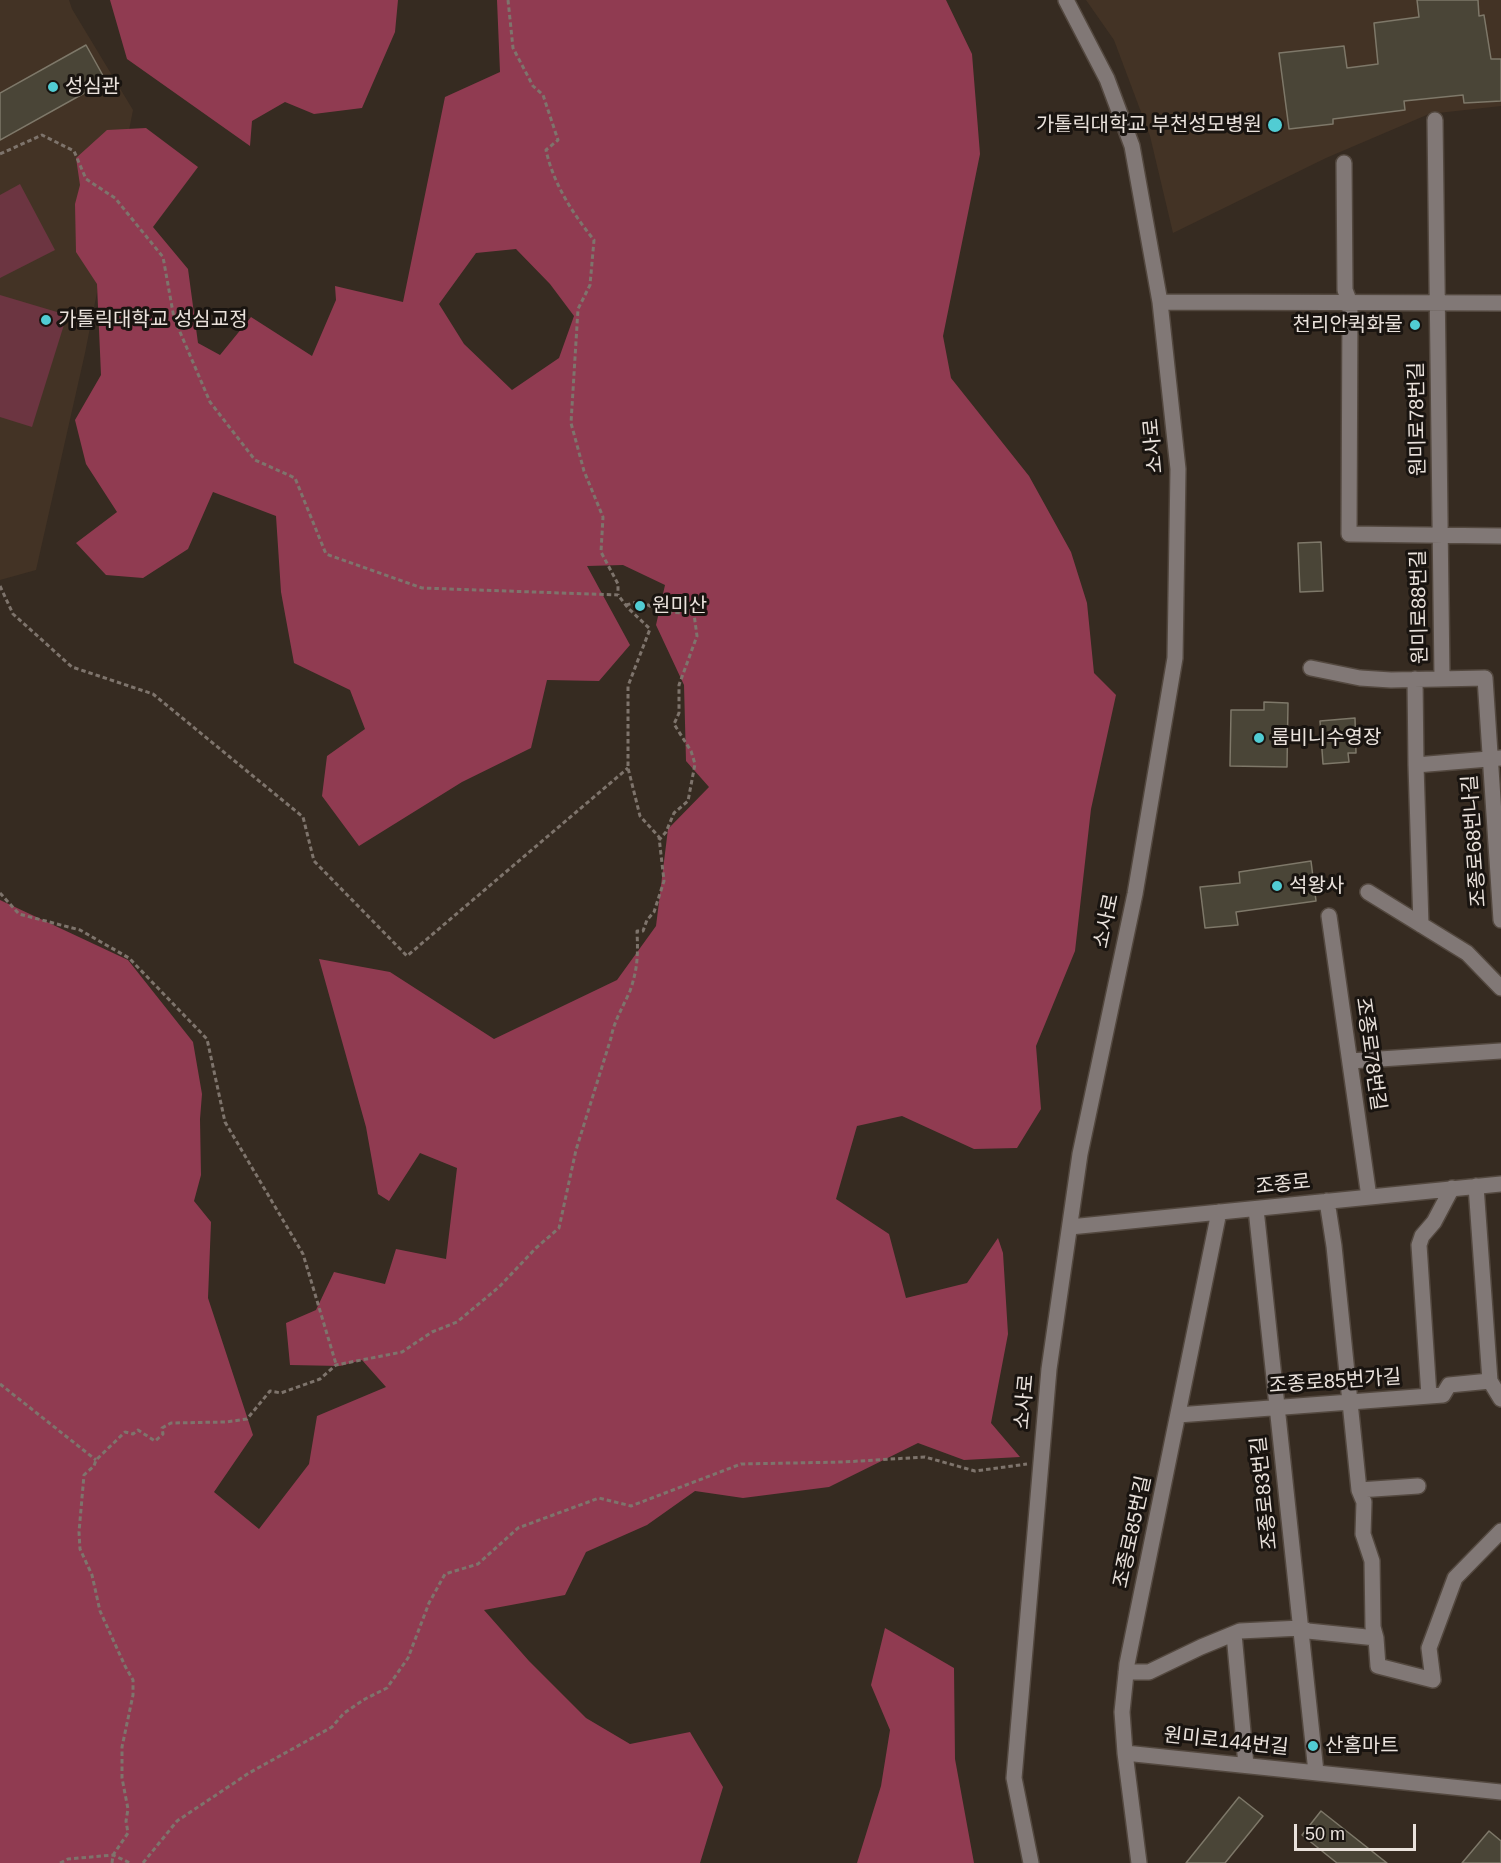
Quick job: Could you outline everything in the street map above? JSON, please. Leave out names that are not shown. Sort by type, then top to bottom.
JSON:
[{"type":"street","name":"소사로","points":[[1031,1863],[1014,1778],[1049,1369],[1080,1154],[1135,894],[1175,658],[1178,469],[1160,302],[1132,146],[1107,79],[1066,0]]},
{"type":"street","name":"원미로78번길","points":[[1435,120],[1440,535]]},
{"type":"street","points":[[1344,163],[1345,290],[1350,303]]},
{"type":"street","points":[[1160,302],[1501,303]]},
{"type":"street","name":"원미로88번길","points":[[1350,303],[1349,534],[1501,536]]},
{"type":"street","name":"원미로88번길","points":[[1440,535],[1442,678]]},
{"type":"street","name":"조종로68번나길","points":[[1311,668],[1360,678],[1391,680],[1485,678],[1496,759],[1501,920]]},
{"type":"street","points":[[1415,679],[1421,925]]},
{"type":"street","name":"조종로68번나길","points":[[1416,765],[1496,759]]},
{"type":"street","points":[[1368,891],[1467,953],[1501,988]]},
{"type":"street","name":"조종로78번길","points":[[1329,916],[1369,1197]]},
{"type":"street","points":[[1350,1061],[1501,1051]]},
{"type":"street","name":"조종로","points":[[1070,1227],[1501,1184]]},
{"type":"street","points":[[1476,1186],[1490,1381],[1501,1399]]},
{"type":"street","points":[[1429,1396],[1419,1245],[1422,1236],[1434,1222],[1452,1188]]},
{"type":"street","points":[[1327,1201],[1343,1327],[1359,1490],[1364,1502],[1363,1534],[1372,1561],[1373,1627],[1378,1666],[1433,1680],[1430,1648],[1455,1578],[1501,1531]]},
{"type":"street","name":"조종로83번길","points":[[1256,1209],[1316,1772]]},
{"type":"street","name":"조종로85번길","points":[[1139,1863],[1122,1712],[1126,1672],[1219,1212]]},
{"type":"street","name":"조종로85번가길","points":[[1178,1415],[1443,1395],[1449,1385],[1490,1381]]},
{"type":"street","points":[[1359,1490],[1418,1486]]},
{"type":"street","points":[[1126,1672],[1149,1672],[1240,1631],[1301,1628],[1308,1631],[1376,1638]]},
{"type":"street","points":[[1234,1634],[1246,1765]]},
{"type":"street","name":"원미로144번길","points":[[1125,1753],[1501,1792]]},
{"type":"path","points":[[112,1863],[113,1855],[128,1833],[126,1821],[128,1809],[122,1778],[122,1747],[133,1695],[133,1680],[100,1611],[92,1575],[80,1549],[79,1532],[84,1475],[125,1432],[133,1434],[138,1430],[155,1441],[163,1434],[162,1428],[171,1423],[226,1422],[247,1419],[270,1391],[281,1393],[320,1379],[336,1365],[402,1352],[432,1332],[457,1322],[499,1287],[536,1248],[559,1228],[576,1150],[613,1028],[630,990],[638,960],[637,931],[643,931],[647,920],[654,912],[664,881],[659,840],[640,816],[628,768],[628,686],[650,629],[618,595],[618,584],[601,552],[603,517],[584,471],[572,423],[578,309],[590,285],[594,240],[574,215],[549,163],[546,150],[558,140],[543,95],[533,86],[513,48],[508,0]]},
{"type":"path","points":[[0,154],[42,135],[74,151],[86,179],[115,198],[163,257],[174,318],[210,402],[255,459],[295,478],[326,554],[422,588],[618,595]]},
{"type":"path","points":[[0,586],[13,614],[72,667],[153,694],[303,817],[314,861],[407,956],[628,768]]},
{"type":"path","points":[[626,605],[641,601],[659,611],[694,614],[696,625],[697,636],[678,685],[679,713],[674,724],[692,751],[695,764],[688,801],[674,813],[659,840]]},
{"type":"path","points":[[0,893],[19,914],[80,930],[129,958],[207,1039],[225,1122],[303,1254],[336,1365]]},
{"type":"path","points":[[0,1384],[96,1460]]},
{"type":"path","points":[[143,1863],[177,1821],[249,1773],[332,1727],[344,1713],[387,1688],[408,1658],[429,1603],[445,1574],[478,1564],[518,1528],[599,1498],[631,1506],[741,1464],[843,1462],[925,1456],[975,1471],[1041,1462]]},
{"type":"path","points":[[60,1863],[68,1859],[113,1855],[130,1863]]},
{"type":"shaded area","name":"가톨릭대학교 성심교정","points":[[0,0],[69,0],[72,9],[133,110],[85,353],[36,570],[0,580]]},
{"type":"shaded area","points":[[110,0],[398,0],[395,32],[362,108],[314,114],[285,102],[252,121],[250,146],[127,59]]},
{"type":"shaded area","points":[[497,0],[946,0],[972,54],[980,154],[943,336],[951,378],[1029,476],[1071,552],[1087,603],[1094,673],[1116,695],[1091,809],[1075,951],[1036,1046],[1041,1109],[1017,1148],[974,1149],[902,1116],[857,1126],[836,1199],[889,1234],[906,1298],[967,1283],[998,1238],[1003,1253],[1008,1334],[991,1423],[1020,1457],[964,1460],[918,1443],[829,1487],[743,1498],[695,1491],[647,1525],[586,1552],[565,1595],[484,1610],[529,1661],[586,1718],[630,1744],[690,1732],[723,1787],[700,1863],[0,1863],[0,900],[128,960],[193,1042],[202,1094],[201,1175],[194,1201],[211,1222],[208,1298],[253,1435],[214,1492],[259,1529],[309,1464],[317,1416],[386,1387],[362,1360],[340,1366],[290,1365],[286,1323],[316,1310],[334,1272],[385,1284],[396,1249],[446,1259],[457,1168],[420,1153],[389,1201],[378,1194],[366,1127],[319,959],[390,972],[494,1039],[617,980],[656,926],[668,829],[709,787],[686,761],[684,685],[656,625],[665,585],[623,565],[587,566],[630,645],[599,681],[547,680],[531,748],[462,782],[359,846],[322,796],[327,756],[365,729],[350,690],[294,663],[281,592],[276,516],[213,492],[188,549],[143,578],[106,575],[76,543],[117,512],[86,464],[75,420],[101,375],[97,284],[76,252],[75,204],[80,185],[76,158],[107,130],[146,128],[198,167],[153,227],[188,269],[198,343],[220,355],[251,317],[312,356],[336,300],[335,286],[403,302],[445,97],[500,72]],"holes":[[[516,249],[550,284],[574,316],[559,358],[512,390],[464,344],[439,304],[476,253]]]},
{"type":"shaded area","name":"가톨릭대학교 부천성모병원","points":[[1086,0],[1501,0],[1501,106],[1429,114],[1326,158],[1173,233],[1150,136],[1114,40]]},
{"type":"shaded area","points":[[20,184],[55,250],[0,278],[0,195]]},
{"type":"shaded area","points":[[0,295],[67,315],[32,427],[0,417]]},
{"type":"shaded area","points":[[885,1628],[954,1668],[955,1759],[974,1863],[857,1863],[881,1786],[890,1730],[871,1685]]},
{"type":"building","points":[[1417,0],[1478,0],[1479,16],[1484,15],[1491,59],[1501,59],[1501,101],[1464,103],[1463,95],[1404,101],[1405,110],[1333,119],[1333,124],[1289,129],[1279,53],[1344,46],[1347,68],[1378,64],[1374,23],[1419,17]]},
{"type":"building","name":"성심관","points":[[86,45],[106,81],[0,140],[0,93]]},
{"type":"building","points":[[1321,542],[1323,591],[1300,592],[1298,543]]},
{"type":"building","name":"룸비니수영장","points":[[1264,702],[1288,703],[1287,767],[1230,766],[1231,710],[1264,710]]},
{"type":"building","points":[[1355,718],[1356,753],[1348,753],[1349,762],[1323,764],[1320,721]]},
{"type":"building","name":"석왕사","points":[[1311,861],[1316,901],[1236,912],[1238,925],[1205,928],[1200,887],[1240,883],[1239,872]]},
{"type":"building","points":[[1239,1797],[1263,1816],[1225,1863],[1186,1863]]},
{"type":"building","points":[[1321,1811],[1387,1863],[1337,1863],[1302,1835]]},
{"type":"building","points":[[1489,1831],[1501,1841],[1501,1863],[1462,1863]]},
{"type":"place","name":"성심관","points":[[53,87]]},
{"type":"place","name":"가톨릭대학교 부천성모병원","points":[[1275,125]]},
{"type":"place","name":"가톨릭대학교 성심교정","points":[[46,320]]},
{"type":"place","name":"천리안퀵화물","points":[[1415,325]]},
{"type":"place","name":"원미산","points":[[640,606]]},
{"type":"place","name":"룸비니수영장","points":[[1259,738]]},
{"type":"place","name":"석왕사","points":[[1277,886]]},
{"type":"place","name":"산홈마트","points":[[1313,1746]]}]
